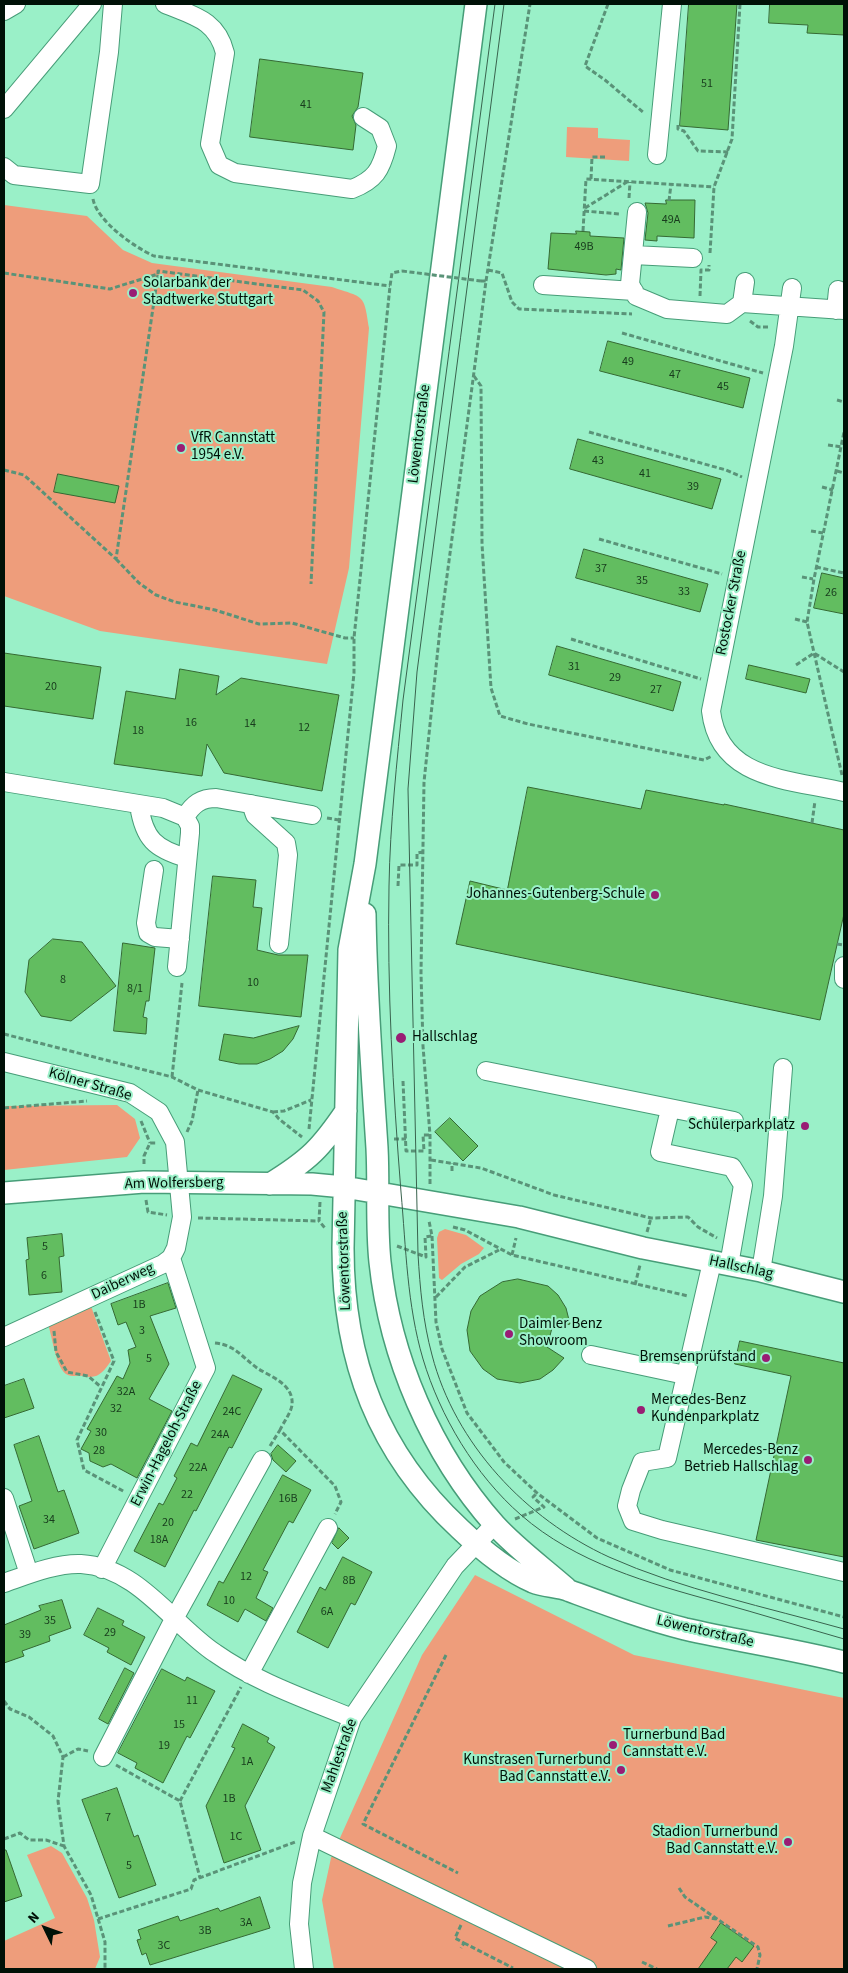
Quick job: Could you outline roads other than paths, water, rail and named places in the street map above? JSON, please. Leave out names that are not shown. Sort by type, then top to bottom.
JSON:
[{"type":"main road","name":"Löwentorstraße","points":[[476,4],[365,864],[349,950],[343,1284],[349,1335],[361,1379],[378,1422],[408,1473],[440,1511],[475,1544],[506,1567],[534,1582],[568,1590],[636,1615],[685,1629],[844,1662]]},
{"type":"main road","name":"Löwentorstraße","points":[[365,864],[366,953],[378,1225],[383,1282],[391,1323],[413,1394],[449,1464],[495,1524],[568,1590]]},
{"type":"main road","points":[[270,1184],[302,1164],[327,1139],[346,1110]]},
{"type":"main road","name":"Am Wolfersberg","points":[[4,1193],[144,1182],[344,1187]]},
{"type":"main road","name":"Hallschlag","points":[[344,1187],[519,1217],[643,1248],[761,1271],[844,1292]]},
{"type":"street","points":[[4,11],[16,4]]},
{"type":"street","points":[[4,109],[92,4]]},
{"type":"street","points":[[4,167],[14,175],[90,184],[109,52],[113,4]]},
{"type":"street","points":[[165,4],[207,21],[222,39],[225,53],[210,144],[220,165],[235,172],[352,189],[368,182],[380,169],[387,146],[380,128],[363,117]]},
{"type":"street","points":[[657,155],[672,4]]},
{"type":"street","points":[[631,211],[633,255],[630,284],[636,296],[668,309],[727,314],[742,303],[840,310],[838,290]]},
{"type":"street","points":[[633,255],[692,258]]},
{"type":"street","points":[[742,303],[744,282]]},
{"type":"street","points":[[543,285],[634,291]]},
{"type":"street","name":"Rostocker Straße","points":[[792,288],[778,377],[710,711],[712,726],[718,740],[740,765],[756,772],[842,791]]},
{"type":"street","points":[[4,782],[163,808],[185,816],[190,826],[177,967]]},
{"type":"street","points":[[185,816],[196,803],[206,798],[312,815]]},
{"type":"street","points":[[251,804],[255,815],[286,843],[288,855],[279,944]]},
{"type":"street","points":[[139,805],[146,833],[158,847],[187,858]]},
{"type":"street","points":[[154,870],[146,923],[148,933],[155,937],[180,939]]},
{"type":"street","points":[[844,966],[844,979]]},
{"type":"street","name":"Kölner Straße","points":[[4,1062],[130,1093],[159,1112],[175,1142],[180,1182]]},
{"type":"street","points":[[761,1271],[773,1196],[782,1068]]},
{"type":"street","points":[[486,1071],[734,1121]]},
{"type":"street","points":[[670,1109],[660,1152],[732,1167],[743,1185],[720,1264],[704,1299],[667,1458],[642,1462],[627,1506],[634,1521],[662,1530],[844,1572]]},
{"type":"street","name":"Daiberweg","points":[[4,1337],[90,1298],[171,1258],[176,1248],[182,1217],[180,1182]]},
{"type":"street","name":"Erwin-Hageloh-Straße","points":[[102,1569],[206,1368],[171,1258]]},
{"type":"street","points":[[591,1355],[685,1375]]},
{"type":"street","points":[[103,1757],[174,1619],[262,1460]]},
{"type":"street","points":[[4,1498],[29,1574]]},
{"type":"street","name":"Mahlestraße","points":[[304,1969],[299,1924],[302,1883],[312,1836],[352,1718],[456,1566],[495,1524]]},
{"type":"street","points":[[249,1674],[328,1528]]},
{"type":"street","points":[[4,1583],[29,1574],[81,1564],[122,1576],[214,1653],[249,1674],[352,1718]]},
{"type":"street","points":[[312,1836],[587,1969]]},
{"type":"tram line","points":[[495,4],[403,700],[391,840],[389,963],[393,1078],[410,1297],[418,1339],[423,1359],[439,1402],[461,1443],[474,1463],[504,1499],[542,1532],[589,1559],[639,1579],[844,1639]]},
{"type":"tram line","points":[[504,4],[417,672],[408,789],[418,1254],[426,1330],[443,1388],[458,1419],[476,1448],[498,1475],[523,1500],[550,1522],[579,1541],[609,1557],[665,1579],[844,1629]]},
{"type":"place","name":"Solarbank der Stadtwerke Stuttgart","points":[[133,293]]},
{"type":"place","name":"VfR Cannstatt 1954 e.V.","points":[[181,448]]},
{"type":"place","name":"Johannes-Gutenberg-Schule","points":[[655,895]]},
{"type":"place","name":"Hallschlag","points":[[401,1038]]},
{"type":"place","name":"Schülerparkplatz","points":[[805,1126]]},
{"type":"place","name":"Daimler Benz Showroom","points":[[509,1334]]},
{"type":"place","name":"Bremsenprüfstand","points":[[766,1358]]},
{"type":"place","name":"Mercedes-Benz Kundenparkplatz","points":[[641,1410]]},
{"type":"place","name":"Mercedes-Benz Betrieb Hallschlag","points":[[808,1460]]},
{"type":"place","name":"Turnerbund Bad Cannstatt e.V.","points":[[613,1745]]},
{"type":"place","name":"Kunstrasen Turnerbund Bad Cannstatt e.V.","points":[[621,1770]]},
{"type":"place","name":"Stadion Turnerbund Bad Cannstatt e.V.","points":[[788,1842]]}]
